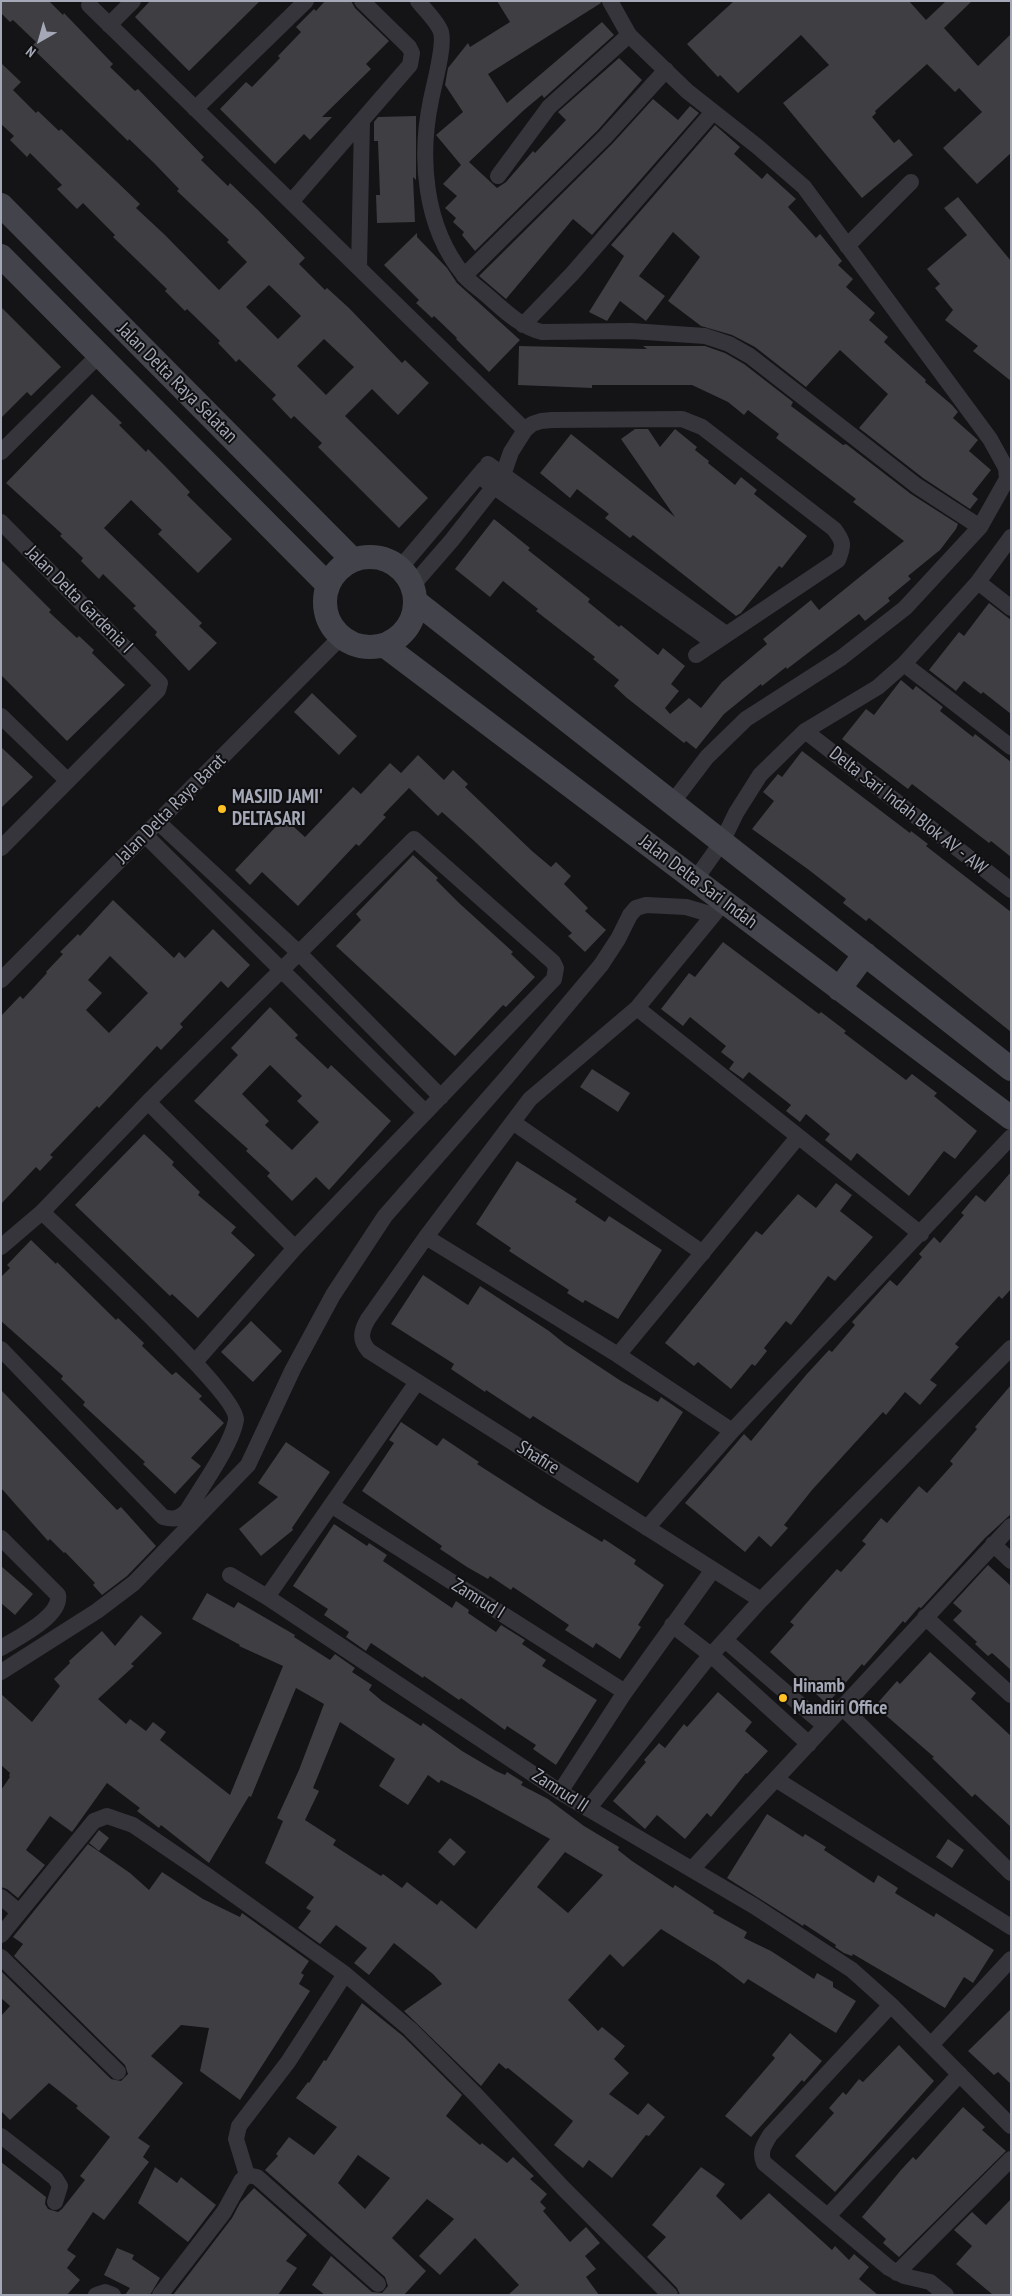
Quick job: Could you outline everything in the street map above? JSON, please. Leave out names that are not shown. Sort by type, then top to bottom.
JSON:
[{"type":"street","points":[[109,25],[133,1]]},
{"type":"street","points":[[195,109],[306,1]]},
{"type":"street","points":[[291,202],[410,65],[412,53],[362,1]]},
{"type":"street","points":[[418,1],[441,32],[440,57],[427,119],[424,157],[429,192],[440,236],[464,276],[523,325],[542,332],[631,331],[705,336],[729,344],[750,356],[917,486],[980,527]]},
{"type":"street","points":[[610,1],[629,34],[687,91],[804,187],[998,452],[1006,468],[1008,480],[980,527],[905,608],[841,658],[746,719],[707,757],[672,803]]},
{"type":"street","points":[[89,5],[525,430]]},
{"type":"street","points":[[498,176],[549,107],[629,34]]},
{"type":"street","points":[[464,276],[605,138],[666,70]]},
{"type":"street","points":[[523,325],[578,267],[714,112]]},
{"type":"street","points":[[359,268],[362,122]]},
{"type":"street","points":[[847,246],[911,182]]},
{"type":"street","name":"Jalan Delta Raya Selatan","points":[[1,205],[352,560]]},
{"type":"street","name":"Jalan Delta Raya Selatan","points":[[1,256],[328,584]]},
{"type":"street","points":[[1,452],[99,355]]},
{"type":"street","points":[[409,585],[452,540],[498,481],[511,452],[525,430],[532,424],[541,421],[682,419],[691,421],[702,427],[834,529],[842,539],[842,550],[838,560],[696,655]]},
{"type":"street","points":[[511,452],[484,470],[409,585],[412,621],[405,631],[397,639],[385,646],[363,648],[351,644],[333,630],[324,608],[328,584],[342,566],[352,560],[364,557],[388,560],[409,585],[672,803],[1011,1069]]},
{"type":"street","points":[[484,470],[719,638]]},
{"type":"street","name":"Jalan Delta Gardenia I","points":[[1,522],[160,683],[158,690],[68,782]]},
{"type":"street","points":[[695,880],[722,842],[736,813],[760,775],[804,731],[878,687],[904,664],[978,582],[1011,537]]},
{"type":"street","points":[[978,582],[1011,608]]},
{"type":"street","name":"Jalan Delta Raya Barat","points":[[1,980],[341,637]]},
{"type":"street","name":"Jalan Delta Sari Indah","points":[[385,646],[695,880],[719,909],[839,988],[1011,1118]]},
{"type":"street","points":[[904,664],[1011,747]]},
{"type":"street","points":[[1,716],[68,782],[1,848]]},
{"type":"street","name":"Delta Sari Indah Blok AV - AW","points":[[804,731],[1011,890]]},
{"type":"street","points":[[158,822],[298,952],[441,1097]]},
{"type":"street","points":[[145,835],[426,1112]]},
{"type":"street","points":[[1,1247],[42,1212],[148,1102],[298,952],[414,840],[553,962],[556,968],[554,979],[295,1248],[195,1362]]},
{"type":"street","points":[[1,1672],[97,1611],[134,1582],[248,1465],[293,1369],[333,1295],[385,1216],[506,1078],[601,965],[636,908],[646,905],[719,909]]},
{"type":"street","points":[[719,909],[637,1008],[566,1070],[540,1088],[530,1099],[514,1123],[426,1237],[618,1355],[732,1432]]},
{"type":"street","points":[[839,988],[865,954]]},
{"type":"street","points":[[637,1008],[921,1234]]},
{"type":"street","points":[[148,1102],[295,1248]]},
{"type":"street","points":[[514,1123],[703,1253]]},
{"type":"street","points":[[618,1355],[798,1136]]},
{"type":"street","points":[[647,1528],[732,1432],[1011,1137]]},
{"type":"street","points":[[1,1349],[163,1517],[179,1518],[187,1511],[228,1441],[236,1419],[230,1403],[195,1362],[42,1212]]},
{"type":"street","name":"Shafire","points":[[426,1237],[361,1330],[364,1346],[368,1351],[712,1571],[761,1600]]},
{"type":"street","points":[[588,1809],[711,1655],[761,1600],[1011,1348]]},
{"type":"street","points":[[267,1597],[417,1382]]},
{"type":"street","name":"Zamrud I","points":[[331,1505],[625,1692]]},
{"type":"street","points":[[692,1869],[777,1780],[842,1707],[1011,1526]]},
{"type":"street","points":[[1,1538],[58,1595],[59,1600],[54,1611],[41,1623],[1,1648]]},
{"type":"street","points":[[993,1544],[1011,1561]]},
{"type":"street","points":[[560,1792],[625,1692],[712,1571]]},
{"type":"street","name":"Zamrud II","points":[[230,1575],[267,1597],[560,1792],[692,1869],[846,1966],[891,2005],[1010,2122]]},
{"type":"street","points":[[925,1617],[1011,1695]]},
{"type":"street","points":[[672,1626],[711,1655],[808,1744]]},
{"type":"street","points":[[725,1640],[825,1726]]},
{"type":"street","points":[[842,1707],[1011,1874]]},
{"type":"street","points":[[777,1780],[1011,1927]]},
{"type":"street","points":[[1,1935],[94,1821],[106,1816],[133,1825],[345,1974],[410,2029],[476,2095],[564,2189],[670,2295]]},
{"type":"street","points":[[1,1897],[19,1912]]},
{"type":"street","points":[[1,1956],[118,2072]]},
{"type":"street","points":[[931,2045],[1011,1959]]},
{"type":"street","points":[[247,2175],[236,2139],[239,2126],[288,2062],[345,1974]]},
{"type":"street","points":[[891,2005],[770,2135],[762,2152],[764,2163],[898,2273],[930,2282],[946,2295]]},
{"type":"street","points":[[828,2216],[960,2074]]},
{"type":"street","points":[[1,2136],[55,2178],[60,2186],[55,2202]]},
{"type":"street","points":[[898,2273],[1011,2158]]},
{"type":"street","points":[[247,2175],[257,2177],[378,2284]]},
{"type":"street","points":[[160,2295],[224,2212],[241,2180],[247,2175]]},
{"type":"street","points":[[96,2295],[105,2292],[113,2295]]},
{"type":"building","points":[[1,1],[49,1],[63,15],[64,13],[113,64],[110,67],[135,91],[138,89],[204,157],[201,160],[228,186],[230,183],[305,258],[299,264],[325,290],[327,288],[349,308],[402,363],[405,360],[429,383],[398,415],[372,389],[345,416],[428,498],[399,528],[318,447],[322,443],[294,416],[291,419],[272,399],[276,395],[239,359],[236,362],[218,343],[220,341],[165,291],[167,289],[113,237],[115,235],[83,203],[77,209],[57,189],[62,185],[30,153],[27,157],[10,140],[14,136],[1,124],[1,63],[21,82],[13,90],[36,113],[38,111],[59,131],[61,129],[140,204],[136,208],[219,290],[247,262],[227,242],[229,240],[177,191],[179,189],[154,163],[129,139],[128,141],[31,47],[36,42],[13,20],[10,22],[1,13]],"holes":[[[269,285],[301,316],[278,339],[246,307]],[[324,339],[354,367],[326,395],[297,366]]]},
{"type":"building","points":[[150,1],[260,1],[189,71],[135,17]]},
{"type":"building","points":[[325,1],[351,1],[355,8],[389,41],[366,64],[371,69],[322,117],[332,117],[310,140],[304,134],[275,164],[220,109],[246,82],[252,87],[280,58],[278,56],[301,32],[296,27]]},
{"type":"building","points":[[497,1],[600,1],[601,3],[488,74],[507,103],[602,22],[614,35],[544,98],[542,95],[524,110],[469,162],[497,188],[506,182],[533,151],[535,153],[566,120],[558,112],[619,58],[642,80],[598,130],[475,251],[462,235],[464,232],[453,222],[456,218],[445,208],[457,196],[443,184],[461,165],[436,135],[463,112],[445,85],[448,68],[468,43],[470,47],[510,22]]},
{"type":"building","points":[[734,1],[909,1],[926,20],[946,1],[972,1],[944,28],[978,66],[1011,34],[1011,153],[977,184],[943,148],[982,112],[959,88],[955,92],[927,64],[875,111],[876,113],[872,117],[894,143],[899,139],[913,155],[862,198],[783,103],[829,65],[801,35],[738,93],[720,75],[718,77],[687,44]]},
{"type":"building","points":[[653,99],[678,120],[690,106],[699,113],[592,235],[573,219],[506,299],[479,276],[612,144]]},
{"type":"building","points":[[416,116],[416,180],[413,177],[415,222],[377,223],[376,195],[380,195],[378,141],[374,141],[374,122],[378,117]]},
{"type":"building","points":[[715,125],[740,147],[734,154],[762,179],[767,173],[796,199],[788,207],[816,238],[820,234],[842,261],[838,265],[853,279],[846,287],[875,313],[869,320],[888,337],[884,342],[952,405],[958,412],[953,418],[978,440],[969,451],[991,470],[972,494],[978,499],[970,509],[923,478],[859,428],[888,394],[840,350],[806,387],[755,347],[732,335],[701,326],[668,301],[700,257],[673,232],[639,276],[665,296],[646,321],[620,301],[607,321],[589,312],[624,256],[611,245]]},
{"type":"building","points":[[958,197],[1011,261],[1011,381],[973,351],[978,346],[945,320],[953,310],[935,288],[940,284],[927,269],[967,235],[944,208]]},
{"type":"building","points":[[417,233],[417,237],[447,268],[457,283],[520,340],[489,372],[434,316],[432,318],[416,303],[419,300],[384,265]]},
{"type":"building","points":[[1,307],[61,367],[31,396],[27,392],[1,418]]},
{"type":"building","points":[[519,346],[647,349],[643,346],[705,346],[725,353],[744,364],[793,402],[791,406],[843,445],[846,444],[911,494],[958,524],[956,529],[940,550],[908,576],[911,579],[888,598],[890,601],[865,621],[859,614],[787,669],[786,667],[762,686],[761,684],[724,714],[696,749],[686,741],[684,743],[627,698],[614,686],[619,680],[593,659],[595,657],[536,611],[538,609],[503,581],[490,597],[455,569],[494,519],[530,548],[528,550],[590,599],[588,602],[619,627],[621,625],[658,655],[663,648],[685,666],[671,684],[679,691],[665,708],[670,714],[689,698],[701,708],[722,682],[767,644],[763,639],[811,600],[819,610],[904,541],[853,502],[856,499],[776,438],[779,434],[748,410],[744,415],[728,402],[692,385],[592,385],[592,388],[518,385]]},
{"type":"building","points":[[92,394],[122,423],[119,425],[146,452],[148,449],[166,467],[190,492],[187,495],[232,539],[198,573],[158,534],[162,530],[131,500],[104,528],[202,623],[199,626],[217,643],[189,671],[155,635],[157,632],[133,608],[136,606],[103,574],[99,579],[81,561],[83,558],[60,536],[62,534],[6,483]]},
{"type":"building","points":[[635,429],[648,429],[660,447],[675,429],[697,447],[695,450],[709,461],[708,463],[735,485],[741,477],[757,490],[754,494],[807,536],[782,568],[779,566],[741,613],[736,616],[633,535],[630,538],[605,518],[609,514],[577,489],[570,498],[540,473],[571,434],[675,517],[621,439]]},
{"type":"building","points":[[1,560],[51,610],[49,612],[77,638],[79,636],[94,650],[92,653],[125,685],[67,741],[1,675]]},
{"type":"building","points":[[989,603],[1011,620],[1011,714],[983,692],[981,694],[964,681],[956,691],[929,670],[959,632],[964,636]]},
{"type":"building","points":[[901,680],[913,690],[916,686],[943,707],[940,711],[973,737],[975,734],[1011,762],[1011,857],[991,841],[989,843],[912,784],[908,789],[842,739],[866,709],[874,715]]},
{"type":"building","points":[[312,693],[357,736],[339,755],[294,712]]},
{"type":"building","points":[[1,747],[33,777],[1,808]]},
{"type":"building","points":[[802,751],[910,833],[911,831],[928,844],[926,846],[1011,912],[1011,1032],[869,918],[866,921],[843,903],[846,899],[809,870],[752,829],[774,801],[763,792],[778,774],[782,777]]},
{"type":"building","points":[[418,755],[444,780],[453,770],[468,784],[465,787],[532,851],[551,867],[556,862],[571,876],[564,884],[588,908],[585,911],[606,930],[585,952],[568,936],[572,933],[472,839],[442,812],[438,816],[409,788],[383,815],[386,817],[359,846],[356,844],[298,906],[262,872],[250,885],[235,870],[284,818],[305,837],[353,787],[361,794],[390,763],[401,773]]},
{"type":"building","points":[[413,855],[438,878],[436,880],[459,903],[513,952],[511,954],[535,977],[506,1007],[503,1005],[455,1056],[336,946],[361,920],[356,914]]},
{"type":"building","points":[[113,900],[174,958],[179,952],[185,958],[213,929],[250,965],[228,988],[221,981],[180,1024],[183,1027],[161,1050],[157,1046],[99,1108],[97,1106],[50,1155],[53,1157],[40,1171],[36,1167],[1,1204],[1,1016],[20,996],[23,999],[63,954],[60,952],[78,934],[80,936]],"holes":[[[110,956],[148,993],[109,1033],[86,1010],[102,993],[88,980]]]},
{"type":"building","points":[[723,942],[819,1014],[821,1012],[846,1031],[844,1033],[906,1080],[912,1074],[937,1093],[934,1096],[977,1131],[955,1159],[944,1151],[909,1196],[857,1153],[851,1161],[825,1140],[830,1134],[806,1114],[800,1122],[786,1111],[791,1105],[749,1072],[743,1079],[729,1069],[734,1062],[721,1052],[726,1046],[690,1017],[683,1026],[661,1009],[689,973],[695,977]]},
{"type":"building","points":[[270,1007],[298,1035],[295,1038],[328,1069],[331,1065],[391,1121],[329,1190],[316,1177],[292,1201],[267,1176],[270,1173],[246,1151],[248,1149],[194,1101],[238,1055],[231,1048]],"holes":[[[270,1065],[302,1096],[297,1101],[319,1122],[292,1150],[265,1125],[269,1121],[242,1094]]]},
{"type":"building","points":[[592,1069],[630,1093],[618,1112],[580,1087]]},
{"type":"building","points":[[144,1134],[174,1162],[172,1165],[200,1192],[198,1195],[236,1227],[231,1233],[255,1255],[198,1318],[172,1294],[170,1296],[75,1205]]},
{"type":"building","points":[[517,1161],[577,1199],[575,1202],[605,1222],[609,1216],[662,1250],[618,1319],[585,1300],[583,1303],[567,1293],[569,1290],[509,1251],[511,1248],[476,1224]]},
{"type":"building","points":[[1011,1172],[1011,1289],[1002,1299],[999,1296],[955,1344],[959,1347],[930,1380],[937,1385],[920,1405],[905,1392],[886,1415],[883,1412],[812,1490],[784,1525],[788,1528],[771,1547],[759,1536],[745,1552],[685,1503],[744,1434],[751,1441],[806,1375],[829,1350],[832,1352],[855,1325],[852,1322],[890,1280],[897,1286],[922,1257],[919,1254],[934,1237],[940,1243],[964,1215],[961,1213],[976,1195],[985,1202]]},
{"type":"building","points":[[836,1183],[852,1195],[840,1211],[873,1237],[835,1281],[828,1276],[791,1325],[786,1321],[764,1348],[767,1351],[755,1366],[752,1364],[731,1389],[698,1362],[694,1366],[665,1343],[756,1231],[762,1235],[798,1194],[816,1208]]},
{"type":"building","points":[[31,1240],[56,1264],[57,1262],[116,1320],[118,1318],[144,1343],[142,1346],[172,1375],[176,1372],[202,1396],[199,1399],[224,1423],[191,1458],[201,1466],[175,1494],[143,1464],[145,1462],[83,1405],[85,1402],[61,1379],[63,1376],[1,1321],[1,1277],[10,1268],[7,1265]]},
{"type":"building","points":[[423,1275],[468,1305],[480,1286],[621,1381],[658,1402],[661,1397],[683,1412],[638,1483],[533,1416],[530,1419],[486,1390],[485,1392],[451,1369],[454,1364],[391,1324]]},
{"type":"building","points":[[251,1321],[282,1351],[253,1382],[221,1352]]},
{"type":"building","points":[[1011,1385],[1011,1514],[985,1538],[921,1608],[919,1607],[905,1623],[903,1621],[864,1666],[862,1664],[827,1704],[770,1652],[794,1625],[790,1622],[810,1599],[837,1569],[841,1572],[866,1544],[862,1541],[881,1518],[887,1523],[919,1486],[927,1493],[953,1464],[950,1461],[977,1429],[975,1427]]},
{"type":"building","points":[[1,1390],[117,1510],[121,1507],[156,1546],[127,1576],[102,1595],[93,1585],[95,1583],[65,1552],[50,1539],[48,1541],[1,1488]]},
{"type":"building","points":[[401,1422],[437,1446],[443,1438],[479,1462],[477,1464],[541,1505],[602,1542],[604,1539],[636,1560],[634,1564],[664,1585],[638,1625],[641,1627],[620,1659],[596,1643],[593,1648],[565,1630],[569,1625],[513,1587],[511,1590],[490,1576],[488,1579],[467,1567],[440,1549],[442,1546],[362,1491],[394,1443],[389,1440]]},
{"type":"building","points":[[286,1442],[330,1472],[292,1528],[293,1530],[261,1556],[239,1529],[278,1497],[258,1483]]},
{"type":"building","points":[[334,1524],[367,1546],[369,1543],[387,1555],[383,1561],[452,1608],[456,1601],[469,1610],[468,1613],[496,1632],[501,1625],[525,1640],[522,1644],[546,1660],[542,1666],[597,1700],[556,1765],[533,1749],[536,1745],[507,1726],[505,1730],[461,1698],[459,1700],[424,1676],[423,1678],[371,1643],[366,1651],[346,1637],[349,1632],[324,1615],[328,1609],[293,1586]]},
{"type":"building","points":[[988,1565],[1011,1586],[1011,1670],[992,1653],[988,1656],[975,1644],[977,1642],[953,1620],[962,1611],[953,1603]]},
{"type":"building","points":[[1,1566],[33,1594],[15,1615],[1,1603]]},
{"type":"building","points":[[207,1593],[234,1608],[238,1602],[295,1635],[294,1637],[330,1660],[335,1654],[355,1668],[352,1672],[372,1685],[369,1690],[382,1701],[421,1726],[423,1723],[462,1751],[496,1771],[505,1775],[507,1772],[523,1782],[521,1785],[548,1799],[584,1826],[619,1847],[618,1850],[632,1861],[673,1888],[675,1885],[714,1911],[713,1913],[747,1932],[744,1938],[771,1951],[814,1979],[817,1973],[833,1982],[833,1987],[856,2001],[836,2033],[748,1979],[744,1984],[716,1963],[661,1929],[623,1967],[610,1954],[568,2000],[598,2031],[602,2027],[625,2046],[614,2059],[629,2073],[609,2094],[638,2115],[648,2103],[665,2117],[649,2136],[646,2135],[612,2178],[589,2160],[583,2168],[554,2145],[573,2121],[508,2068],[506,2069],[499,2063],[481,2086],[404,2011],[442,1984],[433,1974],[394,1943],[369,1975],[354,1963],[367,1948],[336,1925],[320,1944],[298,1928],[311,1911],[306,1908],[314,1897],[265,1863],[283,1821],[277,1818],[299,1770],[324,1704],[296,1688],[251,1797],[249,1796],[209,1863],[161,1825],[159,1828],[137,1811],[140,1808],[107,1783],[72,1832],[50,1816],[26,1850],[45,1865],[18,1898],[7,1889],[1,1887],[1,1790],[10,1777],[10,1773],[1,1765],[1,1694],[32,1722],[60,1686],[54,1679],[70,1663],[69,1661],[102,1631],[115,1646],[141,1615],[162,1633],[131,1664],[134,1666],[98,1699],[126,1724],[130,1719],[146,1731],[153,1722],[166,1732],[160,1740],[230,1795],[283,1666],[239,1646],[192,1619]],"holes":[[[340,1722],[395,1759],[379,1786],[408,1805],[428,1775],[439,1783],[441,1780],[550,1839],[476,1929],[441,1900],[437,1905],[407,1882],[402,1888],[383,1874],[381,1876],[333,1845],[336,1840],[305,1820],[319,1791],[313,1788]],[[565,1852],[603,1875],[568,1913],[537,1887]]]},
{"type":"building","points":[[930,1652],[976,1693],[971,1699],[1011,1736],[1011,1827],[975,1794],[972,1797],[932,1758],[934,1757],[875,1706],[897,1681],[900,1684]]},
{"type":"building","points":[[718,1692],[752,1722],[745,1731],[768,1751],[746,1773],[711,1817],[707,1813],[685,1839],[657,1815],[645,1829],[613,1801],[646,1762],[644,1760],[659,1743],[665,1748],[684,1724],[687,1727]]},
{"type":"building","points":[[767,1814],[803,1837],[805,1834],[826,1847],[824,1850],[874,1883],[878,1875],[898,1888],[895,1893],[934,1917],[936,1913],[994,1950],[973,1983],[964,1977],[945,2008],[853,1954],[852,1956],[844,1953],[835,1947],[836,1945],[804,1924],[803,1926],[727,1878]]},
{"type":"building","points":[[99,1830],[109,1838],[99,1851],[89,1843]]},
{"type":"building","points":[[450,1838],[466,1852],[454,1866],[438,1852]]},
{"type":"building","points":[[948,1839],[964,1850],[952,1868],[936,1857]]},
{"type":"building","points":[[88,1844],[130,1873],[149,1890],[162,1872],[203,1899],[240,1917],[242,1913],[309,1961],[301,1973],[304,1975],[299,1984],[310,1991],[240,2100],[200,2071],[209,2028],[181,2025],[151,2056],[183,2083],[138,2138],[150,2146],[143,2157],[149,2162],[104,2220],[93,2212],[67,2250],[76,2256],[67,2268],[80,2280],[67,2295],[1,2295],[1,2162],[46,2197],[45,2204],[48,2209],[58,2212],[85,2180],[80,2176],[110,2137],[76,2108],[78,2106],[49,2083],[10,2120],[1,2111],[1,2016],[10,2006],[1,1998],[2,1972],[111,2079],[121,2081],[128,2074],[125,2065],[14,1956],[23,1944],[13,1937]]},
{"type":"building","points":[[362,2003],[403,2036],[462,2095],[446,2116],[480,2145],[482,2143],[507,2163],[513,2157],[534,2176],[530,2179],[547,2194],[540,2202],[546,2208],[543,2211],[570,2242],[586,2227],[600,2243],[585,2256],[596,2269],[586,2277],[599,2295],[508,2295],[519,2285],[475,2238],[440,2275],[419,2256],[454,2219],[427,2199],[392,2238],[426,2271],[404,2295],[325,2295],[312,2285],[331,2256],[372,2292],[382,2293],[388,2286],[385,2277],[265,2170],[278,2156],[276,2154],[289,2137],[314,2155],[337,2127],[296,2098],[309,2083],[324,2060],[326,2061]],"holes":[[[358,2155],[390,2178],[365,2209],[338,2183]]]},
{"type":"building","points":[[1011,2009],[1011,2084],[998,2072],[994,2075],[968,2051]]},
{"type":"building","points":[[790,2033],[822,2061],[804,2082],[802,2080],[751,2137],[725,2116],[775,2058],[772,2055]]},
{"type":"building","points":[[899,2045],[934,2081],[835,2192],[795,2156],[834,2113],[829,2108],[843,2092],[846,2095],[859,2079],[863,2082]]},
{"type":"building","points":[[963,2107],[985,2127],[982,2130],[1006,2151],[899,2257],[883,2243],[886,2239],[862,2217],[901,2170],[913,2157],[916,2160]]},
{"type":"building","points":[[155,2167],[177,2183],[181,2177],[216,2205],[188,2242],[138,2203]]},
{"type":"building","points":[[701,2167],[725,2184],[716,2196],[741,2220],[769,2193],[832,2250],[835,2246],[849,2260],[854,2254],[869,2267],[859,2279],[878,2295],[680,2295],[677,2288],[647,2257],[666,2237],[652,2225]]},
{"type":"building","points":[[254,2188],[307,2235],[286,2261],[297,2268],[278,2295],[173,2295],[232,2218],[240,2203]]},
{"type":"building","points":[[1011,2199],[1011,2295],[993,2295],[956,2264],[972,2246],[954,2230],[972,2212],[986,2225]]},
{"type":"building","points":[[117,2248],[134,2255],[132,2259],[160,2278],[150,2295],[125,2295],[130,2288],[104,2275]]},
{"type":"place","name":"MASJID JAMI' DELTASARI","points":[[222,809]]},
{"type":"place","name":"Hinamb Mandiri Office","points":[[783,1698]]}]
